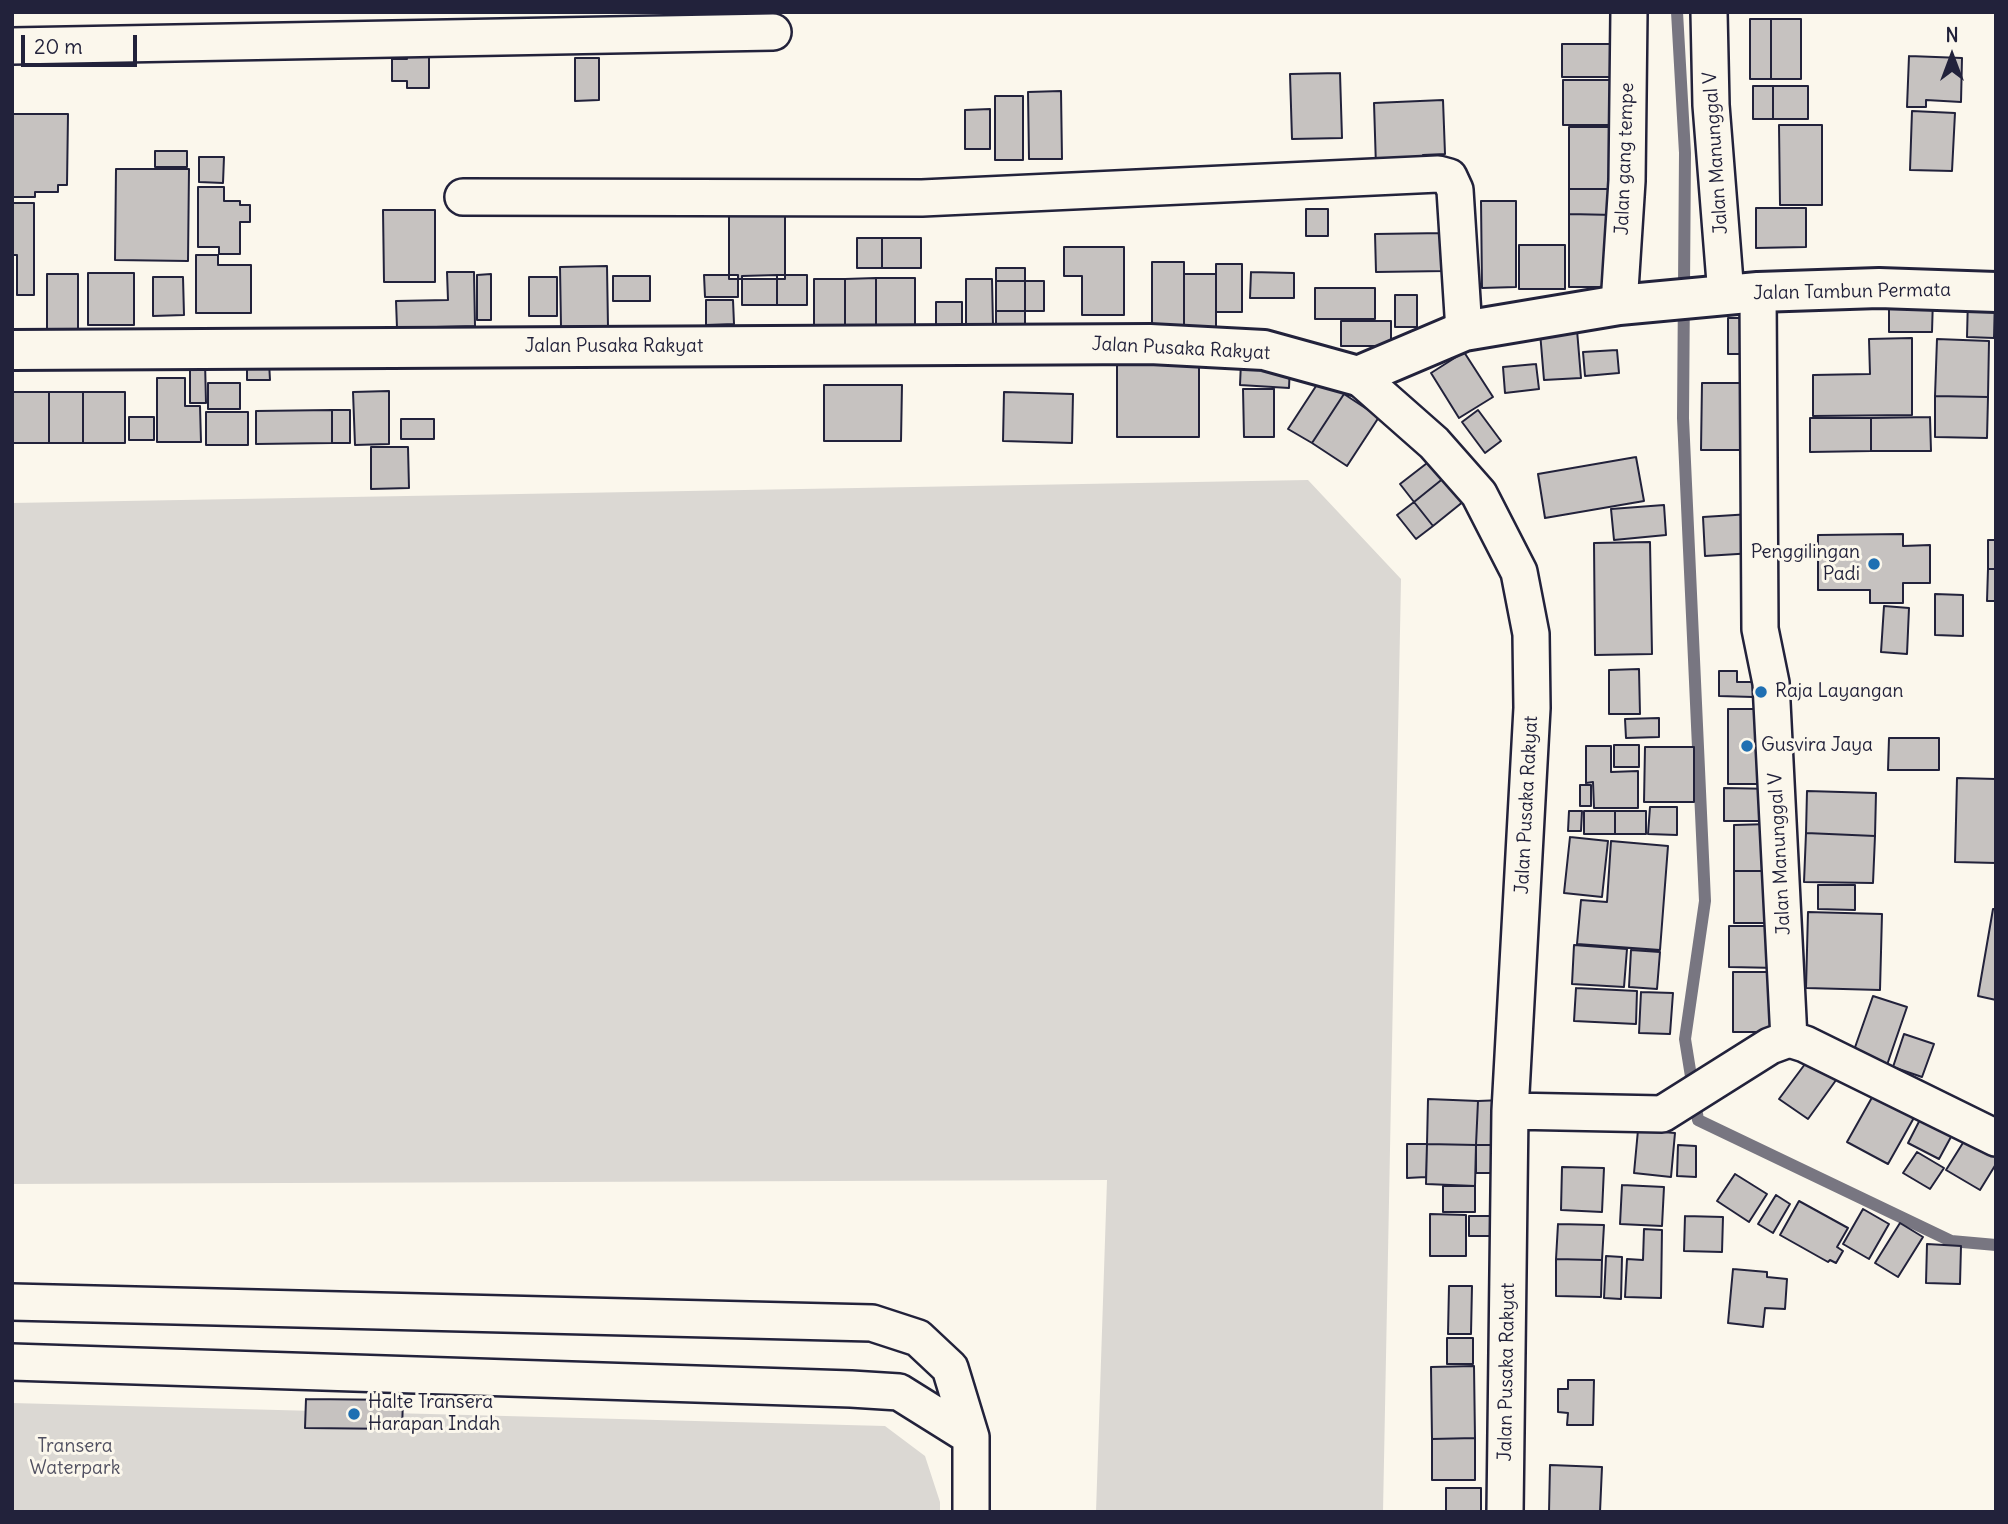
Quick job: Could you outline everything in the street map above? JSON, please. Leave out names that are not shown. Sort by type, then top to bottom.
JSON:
[{"type":"street","name":"Jalan gang tempe","points":[[1628,304],[1629,12]]},
{"type":"street","name":"Jalan Manunggal V","points":[[1709,12],[1711,105],[1731,294],[1760,629],[1771,683],[1789,1039]]},
{"type":"street","points":[[12,46],[773,32]]},
{"type":"street","points":[[463,197],[922,198],[1438,174],[1449,177],[1455,191],[1464,331]]},
{"type":"street","name":"Jalan Tambun Permata","points":[[1628,304],[1731,294],[1878,288],[1996,292]]},
{"type":"street","points":[[1358,376],[1464,331],[1628,304]]},
{"type":"street","name":"Jalan Pusaka Rakyat","points":[[12,351],[1150,344],[1264,350],[1358,376],[1434,443],[1479,495],[1519,572],[1531,634],[1532,708],[1510,1111],[1505,1512]]},
{"type":"street","points":[[1510,1111],[1662,1114],[1770,1046],[1789,1039],[1805,1044],[1996,1138]]},
{"type":"street","points":[[12,1302],[872,1323],[918,1338],[950,1368],[971,1437],[971,1512]]},
{"type":"street","points":[[12,1362],[899,1392],[971,1437]]},
{"type":"green space","points":[[1308,480],[1401,579],[1383,1512],[1096,1512],[1107,1180],[12,1184],[12,503]]},
{"type":"green space","name":"Transera Waterpark","points":[[12,1403],[885,1426],[925,1456],[940,1502],[940,1512],[12,1512]]},
{"type":"building","points":[[1750,19],[1771,19],[1771,79],[1750,79]]},
{"type":"building","points":[[1771,19],[1801,19],[1801,79],[1771,79]]},
{"type":"building","points":[[1562,44],[1616,44],[1616,77],[1562,77]]},
{"type":"building","points":[[407,53],[429,53],[429,88],[407,88],[407,81],[392,81],[392,59],[407,59]]},
{"type":"building","points":[[1909,56],[1962,58],[1961,102],[1926,100],[1926,107],[1907,107]]},
{"type":"building","points":[[575,58],[599,58],[599,100],[575,101]]},
{"type":"building","points":[[1340,73],[1342,138],[1292,139],[1290,74]]},
{"type":"building","points":[[1563,80],[1615,80],[1615,125],[1563,125]]},
{"type":"building","points":[[1753,86],[1773,86],[1773,119],[1753,119]]},
{"type":"building","points":[[1773,86],[1808,86],[1808,119],[1773,119]]},
{"type":"building","points":[[1061,91],[1062,159],[1029,159],[1028,92]]},
{"type":"building","points":[[995,96],[1023,96],[1023,160],[995,160]]},
{"type":"building","points":[[1443,100],[1445,154],[1423,155],[1424,166],[1376,167],[1374,103]]},
{"type":"building","points":[[990,109],[990,149],[965,149],[965,110]]},
{"type":"building","points":[[1912,111],[1955,113],[1952,171],[1910,170]]},
{"type":"building","points":[[13,114],[68,114],[67,185],[58,185],[58,192],[35,192],[35,197],[13,197]]},
{"type":"building","points":[[1779,125],[1822,125],[1822,205],[1780,205]]},
{"type":"building","points":[[1569,127],[1615,127],[1614,189],[1569,189]]},
{"type":"building","points":[[155,151],[187,151],[187,167],[155,167]]},
{"type":"building","points":[[199,157],[224,157],[223,183],[199,182]]},
{"type":"building","points":[[116,169],[189,169],[188,261],[115,260]]},
{"type":"building","points":[[198,187],[224,187],[224,201],[240,201],[240,205],[250,205],[250,222],[240,222],[240,254],[219,254],[219,247],[198,247]]},
{"type":"building","points":[[1569,189],[1614,189],[1614,215],[1569,214]]},
{"type":"building","points":[[1481,201],[1516,201],[1516,287],[1482,288]]},
{"type":"building","points":[[12,203],[34,203],[34,295],[17,295],[17,255],[12,255]]},
{"type":"building","points":[[729,206],[785,206],[785,279],[729,279]]},
{"type":"building","points":[[1756,208],[1806,208],[1806,247],[1756,248]]},
{"type":"building","points":[[1306,209],[1328,209],[1328,236],[1306,236]]},
{"type":"building","points":[[383,210],[435,210],[435,282],[384,282]]},
{"type":"building","points":[[1569,214],[1614,215],[1614,287],[1569,287]]},
{"type":"building","points":[[1445,233],[1446,271],[1376,272],[1375,234]]},
{"type":"building","points":[[857,238],[882,238],[882,268],[857,268]]},
{"type":"building","points":[[882,238],[921,238],[921,268],[882,268]]},
{"type":"building","points":[[1519,245],[1565,245],[1565,289],[1519,289]]},
{"type":"building","points":[[1064,247],[1124,247],[1124,315],[1082,315],[1082,276],[1064,276]]},
{"type":"building","points":[[196,255],[218,255],[218,265],[251,265],[251,313],[196,313]]},
{"type":"building","points":[[1152,262],[1184,262],[1184,327],[1152,327]]},
{"type":"building","points":[[1216,264],[1242,264],[1242,312],[1216,312]]},
{"type":"building","points":[[607,266],[608,327],[594,327],[594,335],[576,335],[576,327],[561,327],[560,267]]},
{"type":"building","points":[[996,268],[1025,268],[1025,281],[996,281]]},
{"type":"building","points":[[447,272],[474,272],[475,326],[397,328],[396,301],[448,300]]},
{"type":"building","points":[[1251,272],[1294,273],[1294,298],[1250,298]]},
{"type":"building","points":[[88,273],[134,273],[134,325],[88,325]]},
{"type":"building","points":[[47,274],[78,274],[78,332],[47,333]]},
{"type":"building","points":[[491,274],[491,320],[477,320],[477,275]]},
{"type":"building","points":[[1184,274],[1216,274],[1216,327],[1184,327]]},
{"type":"building","points":[[704,275],[738,275],[738,297],[705,297]]},
{"type":"building","points":[[777,275],[807,275],[807,305],[777,305]]},
{"type":"building","points":[[777,275],[777,305],[742,305],[742,276]]},
{"type":"building","points":[[613,276],[650,276],[650,301],[613,301]]},
{"type":"building","points":[[153,277],[183,277],[184,315],[153,316]]},
{"type":"building","points":[[529,277],[557,277],[557,316],[529,316]]},
{"type":"building","points":[[876,278],[915,278],[915,332],[876,332]]},
{"type":"building","points":[[876,278],[876,332],[845,332],[845,279]]},
{"type":"building","points":[[814,279],[845,279],[845,332],[814,333]]},
{"type":"building","points":[[966,279],[992,279],[993,326],[966,326]]},
{"type":"building","points":[[996,281],[1025,281],[1025,311],[996,311]]},
{"type":"building","points":[[1025,281],[1044,281],[1044,311],[1025,311]]},
{"type":"building","points":[[1315,288],[1375,288],[1375,319],[1315,319]]},
{"type":"building","points":[[1395,295],[1417,295],[1417,327],[1395,327]]},
{"type":"building","points":[[1968,297],[1995,297],[1994,338],[1967,337]]},
{"type":"building","points":[[1889,298],[1933,298],[1932,332],[1889,332]]},
{"type":"building","points":[[706,300],[733,300],[734,324],[706,325]]},
{"type":"building","points":[[936,302],[962,302],[962,327],[936,327]]},
{"type":"building","points":[[996,311],[1025,311],[1025,324],[996,324]]},
{"type":"building","points":[[1728,318],[1753,318],[1753,354],[1728,354]]},
{"type":"building","points":[[1341,321],[1391,321],[1391,346],[1341,346]]},
{"type":"building","points":[[1577,330],[1581,378],[1544,380],[1540,332]]},
{"type":"building","points":[[1912,338],[1912,415],[1813,416],[1813,375],[1870,374],[1869,339]]},
{"type":"building","points":[[1937,339],[1989,341],[1988,397],[1935,396]]},
{"type":"building","points":[[1617,350],[1619,373],[1585,376],[1583,352]]},
{"type":"building","points":[[1464,352],[1493,397],[1459,418],[1431,373]]},
{"type":"building","points":[[190,361],[205,361],[206,403],[190,403]]},
{"type":"building","points":[[247,362],[269,362],[270,380],[247,380]]},
{"type":"building","points":[[1241,362],[1290,364],[1289,388],[1240,385]]},
{"type":"building","points":[[1117,364],[1199,364],[1199,437],[1117,437]]},
{"type":"building","points":[[1536,364],[1539,389],[1505,393],[1503,367]]},
{"type":"building","points":[[157,378],[185,378],[185,406],[200,406],[201,442],[157,442]]},
{"type":"building","points":[[1320,380],[1344,394],[1312,443],[1288,429]]},
{"type":"building","points":[[208,383],[240,383],[240,409],[208,409]]},
{"type":"building","points":[[1702,383],[1754,383],[1753,450],[1701,450]]},
{"type":"building","points":[[824,385],[902,385],[901,441],[824,441]]},
{"type":"building","points":[[1243,389],[1274,389],[1274,437],[1244,437]]},
{"type":"building","points":[[389,391],[389,444],[355,445],[353,392]]},
{"type":"building","points":[[12,392],[49,392],[49,443],[12,443]]},
{"type":"building","points":[[49,392],[83,392],[83,443],[49,443]]},
{"type":"building","points":[[83,392],[125,392],[125,443],[83,443]]},
{"type":"building","points":[[1004,392],[1073,394],[1072,443],[1003,441]]},
{"type":"building","points":[[1344,394],[1379,417],[1347,466],[1312,443]]},
{"type":"building","points":[[1935,396],[1988,397],[1987,438],[1935,437]]},
{"type":"building","points":[[332,410],[350,410],[350,443],[332,443]]},
{"type":"building","points":[[332,410],[332,443],[256,444],[256,411]]},
{"type":"building","points":[[1478,410],[1501,441],[1485,453],[1462,422]]},
{"type":"building","points":[[206,412],[248,412],[248,445],[206,445]]},
{"type":"building","points":[[129,417],[154,417],[154,440],[129,440]]},
{"type":"building","points":[[1930,417],[1931,451],[1871,451],[1871,418]]},
{"type":"building","points":[[1810,418],[1871,418],[1871,451],[1810,452]]},
{"type":"building","points":[[401,419],[434,419],[434,439],[401,439]]},
{"type":"building","points":[[371,447],[408,447],[409,488],[371,489]]},
{"type":"building","points":[[1636,457],[1644,501],[1545,518],[1538,474]]},
{"type":"building","points":[[1431,460],[1445,477],[1414,502],[1400,484]]},
{"type":"building","points":[[1445,477],[1464,501],[1433,526],[1414,502]]},
{"type":"building","points":[[1414,502],[1433,526],[1416,539],[1397,515]]},
{"type":"building","points":[[1664,505],[1666,535],[1614,540],[1611,509]]},
{"type":"building","points":[[1751,514],[1754,553],[1705,556],[1703,517]]},
{"type":"building","name":"Penggilingan Padi","points":[[1903,534],[1903,546],[1930,545],[1930,583],[1903,583],[1903,603],[1870,603],[1870,590],[1818,590],[1818,535]]},
{"type":"building","points":[[1988,540],[1996,540],[1996,569],[1988,569]]},
{"type":"building","points":[[1650,542],[1652,654],[1595,655],[1594,543]]},
{"type":"building","points":[[1988,569],[1996,569],[1996,601],[1987,601]]},
{"type":"building","points":[[1935,594],[1963,595],[1963,636],[1935,635]]},
{"type":"building","points":[[1884,606],[1909,608],[1907,654],[1881,652]]},
{"type":"building","points":[[1639,669],[1640,714],[1609,714],[1609,670]]},
{"type":"building","points":[[1719,671],[1737,671],[1737,682],[1753,682],[1753,697],[1719,696]]},
{"type":"building","name":"Gusvira Jaya","points":[[1728,709],[1767,709],[1767,784],[1728,784]]},
{"type":"building","points":[[1659,718],[1659,737],[1626,738],[1625,719]]},
{"type":"building","points":[[1889,738],[1939,738],[1939,770],[1888,770]]},
{"type":"building","points":[[1614,745],[1639,745],[1639,767],[1614,767]]},
{"type":"building","points":[[1586,746],[1611,746],[1611,772],[1638,771],[1638,808],[1594,808],[1593,782],[1586,783]]},
{"type":"building","points":[[1645,747],[1694,747],[1694,802],[1644,802]]},
{"type":"building","points":[[1957,778],[1996,779],[1996,863],[1955,862]]},
{"type":"building","points":[[1580,785],[1591,785],[1591,806],[1580,806]]},
{"type":"building","points":[[1724,788],[1776,789],[1776,821],[1724,821]]},
{"type":"building","points":[[1807,791],[1876,793],[1875,836],[1806,833]]},
{"type":"building","points":[[1650,807],[1677,807],[1677,835],[1648,834]]},
{"type":"building","points":[[1569,811],[1582,811],[1581,831],[1568,831]]},
{"type":"building","points":[[1584,811],[1615,811],[1615,834],[1584,834]]},
{"type":"building","points":[[1615,811],[1646,811],[1646,834],[1615,834]]},
{"type":"building","points":[[1770,824],[1770,871],[1734,871],[1734,825]]},
{"type":"building","points":[[1806,833],[1875,836],[1873,883],[1804,882]]},
{"type":"building","points":[[1570,837],[1608,841],[1602,897],[1564,893]]},
{"type":"building","points":[[1611,841],[1668,846],[1660,950],[1577,944],[1581,900],[1607,902]]},
{"type":"building","points":[[1734,871],[1770,871],[1771,923],[1734,923]]},
{"type":"building","points":[[1818,885],[1855,885],[1855,910],[1818,909]]},
{"type":"building","points":[[1993,909],[1996,909],[1996,1000],[1978,996]]},
{"type":"building","points":[[1808,912],[1882,914],[1880,990],[1806,988]]},
{"type":"building","points":[[1729,926],[1778,926],[1778,968],[1729,967]]},
{"type":"building","points":[[1574,945],[1627,949],[1624,987],[1572,984]]},
{"type":"building","points":[[1631,950],[1660,952],[1657,989],[1629,987]]},
{"type":"building","points":[[1733,972],[1779,972],[1779,1032],[1733,1032]]},
{"type":"building","points":[[1576,988],[1637,991],[1636,1024],[1574,1021]]},
{"type":"building","points":[[1641,992],[1673,993],[1670,1034],[1639,1033]]},
{"type":"building","points":[[1873,996],[1907,1007],[1887,1065],[1853,1053]]},
{"type":"building","points":[[1904,1034],[1934,1044],[1922,1077],[1893,1067]]},
{"type":"building","points":[[1811,1056],[1839,1076],[1808,1119],[1779,1099]]},
{"type":"building","points":[[1879,1085],[1920,1107],[1888,1164],[1847,1142]]},
{"type":"building","points":[[1428,1099],[1478,1101],[1476,1145],[1427,1144]]},
{"type":"building","points":[[1503,1100],[1502,1145],[1476,1145],[1478,1101]]},
{"type":"building","points":[[1926,1108],[1958,1124],[1939,1159],[1908,1143]]},
{"type":"building","points":[[1638,1130],[1675,1133],[1671,1177],[1634,1173]]},
{"type":"building","points":[[1971,1130],[1996,1145],[1996,1164],[1980,1190],[1946,1170]]},
{"type":"building","points":[[1407,1144],[1427,1144],[1426,1177],[1407,1178]]},
{"type":"building","points":[[1427,1144],[1476,1145],[1475,1186],[1426,1184]]},
{"type":"building","points":[[1476,1145],[1507,1145],[1506,1173],[1476,1173]]},
{"type":"building","points":[[1678,1145],[1696,1146],[1696,1177],[1677,1176]]},
{"type":"building","points":[[1917,1152],[1944,1168],[1930,1189],[1903,1173]]},
{"type":"building","points":[[1562,1167],[1604,1168],[1602,1212],[1561,1210]]},
{"type":"building","points":[[1735,1174],[1767,1194],[1749,1222],[1717,1201]]},
{"type":"building","points":[[1622,1185],[1664,1187],[1662,1226],[1620,1224]]},
{"type":"building","points":[[1443,1186],[1475,1186],[1475,1212],[1443,1212]]},
{"type":"building","points":[[1776,1195],[1790,1204],[1773,1233],[1758,1224]]},
{"type":"building","points":[[1799,1201],[1848,1228],[1837,1247],[1843,1251],[1836,1263],[1830,1260],[1828,1262],[1780,1235]]},
{"type":"building","points":[[1863,1209],[1889,1224],[1869,1259],[1843,1244]]},
{"type":"building","points":[[1430,1214],[1466,1215],[1466,1256],[1430,1256]]},
{"type":"building","points":[[1469,1216],[1493,1216],[1493,1236],[1469,1236]]},
{"type":"building","points":[[1685,1216],[1723,1217],[1722,1252],[1684,1251]]},
{"type":"building","points":[[1900,1223],[1923,1237],[1898,1277],[1875,1263]]},
{"type":"building","points":[[1558,1224],[1604,1225],[1602,1260],[1556,1259]]},
{"type":"building","points":[[1644,1229],[1662,1230],[1661,1298],[1625,1297],[1627,1259],[1643,1260]]},
{"type":"building","points":[[1927,1244],[1961,1246],[1960,1284],[1926,1283]]},
{"type":"building","points":[[1606,1256],[1622,1257],[1621,1299],[1604,1298]]},
{"type":"building","points":[[1556,1259],[1602,1260],[1601,1297],[1556,1296]]},
{"type":"building","points":[[1733,1269],[1767,1272],[1767,1277],[1787,1279],[1785,1309],[1765,1308],[1763,1327],[1728,1323]]},
{"type":"building","points":[[1449,1286],[1472,1286],[1471,1334],[1448,1334]]},
{"type":"building","points":[[1447,1338],[1473,1338],[1473,1364],[1447,1364]]},
{"type":"building","points":[[1474,1366],[1475,1438],[1432,1439],[1431,1367]]},
{"type":"building","points":[[1568,1380],[1594,1380],[1593,1425],[1567,1425],[1568,1413],[1558,1412],[1558,1389],[1568,1389]]},
{"type":"building","name":"Halte Transera Harapan Indah","points":[[306,1399],[403,1400],[402,1429],[305,1428]]},
{"type":"building","points":[[1475,1438],[1475,1480],[1432,1480],[1432,1439]]},
{"type":"building","points":[[1550,1465],[1602,1467],[1600,1512],[1549,1512]]},
{"type":"building","points":[[1446,1488],[1481,1488],[1481,1512],[1446,1512]]},
{"type":"waterway","points":[[1677,12],[1685,153],[1683,418],[1705,901],[1685,1039],[1698,1120],[1951,1241],[1996,1245]]},
{"type":"place","name":"Penggilingan Padi","points":[[1874,564]]},
{"type":"place","name":"Raja Layangan","points":[[1761,692]]},
{"type":"place","name":"Gusvira Jaya","points":[[1747,746]]},
{"type":"place","name":"Halte Transera Harapan Indah","points":[[354,1414]]}]
